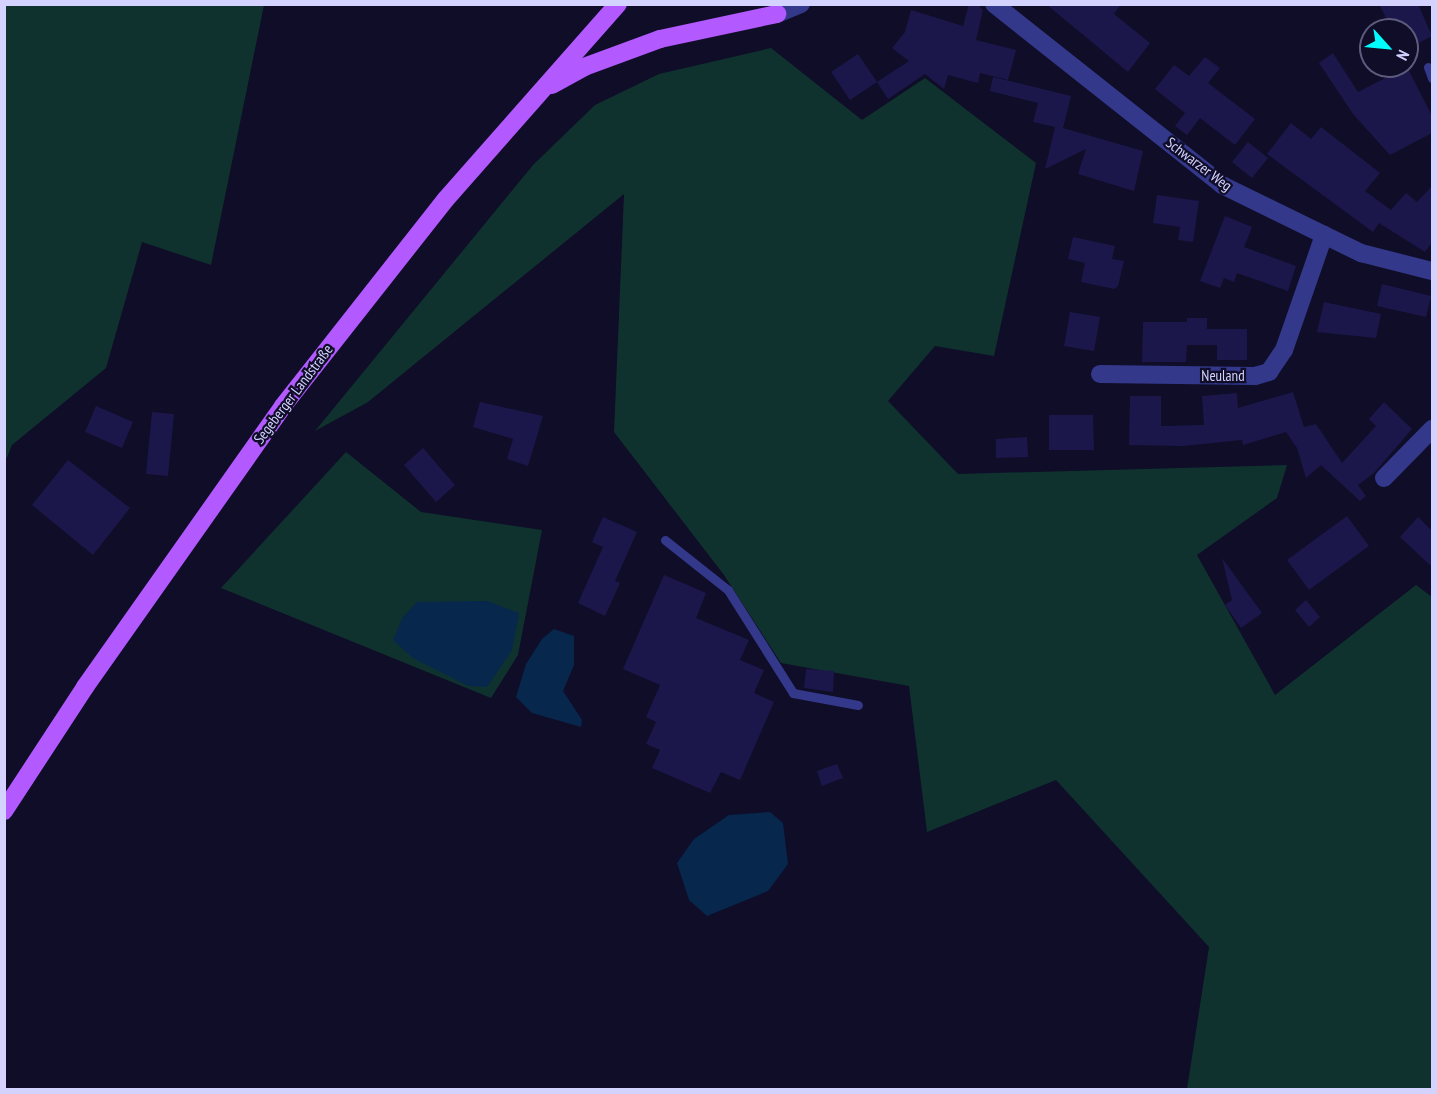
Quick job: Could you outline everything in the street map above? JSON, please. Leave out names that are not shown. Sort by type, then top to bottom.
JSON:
[{"type":"main road","name":"Segeberger Landstraße","points":[[4,811],[84,687],[269,424],[446,199],[537,93],[618,4]]},
{"type":"main road","points":[[537,93],[584,67],[660,39],[777,14]]},
{"type":"street","points":[[777,14],[801,4]]},
{"type":"street","name":"Schwarzer Weg","points":[[994,4],[1222,185],[1361,253],[1432,271]]},
{"type":"street","name":"Neuland","points":[[1100,374],[1256,376],[1269,372],[1284,350],[1324,235]]},
{"type":"street","points":[[1384,478],[1432,429]]},
{"type":"lane","points":[[1428,67],[1432,78]]},
{"type":"lane","points":[[665,540],[728,590],[793,693],[858,705]]},
{"type":"green space","points":[[5,4],[264,5],[211,265],[142,242],[106,368],[12,445],[5,462]]},
{"type":"green space","points":[[771,48],[862,120],[925,78],[1036,163],[994,356],[935,346],[888,401],[958,474],[1287,465],[1277,498],[1197,555],[1275,695],[1416,585],[1432,597],[1432,1089],[1187,1089],[1209,947],[1056,780],[927,832],[909,686],[781,663],[724,575],[614,432],[624,194],[368,402],[315,431],[533,165],[595,105],[659,74]]},
{"type":"green space","points":[[346,452],[421,512],[542,530],[518,655],[491,698],[221,588]]},
{"type":"water","points":[[487,601],[519,613],[512,650],[487,687],[468,686],[413,658],[393,640],[403,617],[417,602]]},
{"type":"water","points":[[554,629],[574,636],[574,665],[563,691],[582,720],[581,727],[532,713],[516,697],[526,664],[542,639]]},
{"type":"water","points":[[770,812],[783,823],[788,864],[768,891],[707,916],[689,900],[677,863],[694,839],[729,815]]},
{"type":"building","points":[[969,4],[977,4],[983,10],[976,40],[1016,50],[1008,80],[980,73],[978,83],[948,75],[944,89],[925,74],[888,99],[877,82],[909,61],[892,48],[905,32],[911,10],[963,26]]},
{"type":"building","points":[[1046,4],[1121,4],[1114,14],[1150,43],[1128,72]]},
{"type":"building","points":[[1379,4],[1418,4],[1432,36],[1419,43],[1419,18],[1386,18]]},
{"type":"building","points":[[1333,53],[1358,92],[1385,78],[1413,78],[1432,116],[1432,133],[1390,155],[1353,114],[1319,63]]},
{"type":"building","points":[[858,54],[877,82],[850,100],[831,72]]},
{"type":"building","points":[[1205,57],[1220,68],[1208,83],[1255,119],[1235,145],[1200,118],[1187,135],[1175,126],[1185,113],[1155,89],[1174,65],[1189,76]]},
{"type":"building","points":[[993,77],[1071,96],[1063,128],[1143,151],[1134,191],[1078,174],[1086,149],[1045,169],[1055,127],[1033,122],[1038,103],[990,91]]},
{"type":"building","points":[[1291,123],[1311,139],[1321,127],[1380,173],[1365,191],[1391,210],[1406,193],[1417,202],[1432,186],[1432,242],[1425,252],[1379,223],[1373,232],[1267,154]]},
{"type":"building","points":[[1248,142],[1268,158],[1252,178],[1232,162]]},
{"type":"building","points":[[1157,195],[1199,201],[1193,242],[1178,240],[1180,227],[1153,223]]},
{"type":"building","points":[[1225,216],[1252,227],[1244,247],[1296,266],[1288,291],[1237,273],[1234,282],[1224,278],[1220,288],[1200,281]]},
{"type":"building","points":[[1073,237],[1115,246],[1112,259],[1124,261],[1118,286],[1114,289],[1081,282],[1085,263],[1068,259]]},
{"type":"building","points":[[1382,284],[1431,296],[1426,317],[1377,306]]},
{"type":"building","points":[[1324,302],[1381,314],[1376,338],[1317,332]]},
{"type":"building","points":[[1070,312],[1100,317],[1094,351],[1064,346]]},
{"type":"building","points":[[1187,318],[1207,318],[1207,329],[1247,329],[1247,360],[1217,360],[1217,345],[1187,345],[1186,362],[1142,362],[1143,322],[1187,322]]},
{"type":"building","points":[[1293,392],[1304,427],[1316,424],[1342,463],[1376,426],[1369,419],[1384,402],[1412,429],[1374,473],[1358,485],[1366,496],[1360,501],[1321,465],[1306,478],[1297,448],[1286,432],[1243,445],[1242,440],[1183,446],[1129,445],[1130,396],[1161,396],[1161,426],[1204,425],[1202,396],[1237,393],[1238,408]]},
{"type":"building","points":[[480,402],[543,416],[528,466],[507,459],[513,439],[473,427]]},
{"type":"building","points":[[96,406],[133,422],[122,448],[85,432]]},
{"type":"building","points":[[152,412],[174,414],[168,476],[146,474]]},
{"type":"building","points":[[1049,415],[1093,415],[1094,450],[1049,450]]},
{"type":"building","points":[[1027,437],[1028,457],[996,458],[996,439]]},
{"type":"building","points":[[423,448],[455,485],[436,502],[404,465]]},
{"type":"building","points":[[68,460],[130,508],[93,555],[32,505]]},
{"type":"building","points":[[1347,516],[1369,546],[1309,590],[1287,560]]},
{"type":"building","points":[[603,517],[637,532],[615,581],[620,583],[605,616],[578,603],[603,547],[592,542]]},
{"type":"building","points":[[1418,517],[1432,531],[1432,567],[1400,537]]},
{"type":"building","points":[[1222,558],[1262,613],[1241,628],[1225,605],[1232,600]]},
{"type":"building","points":[[664,575],[706,593],[696,618],[749,640],[740,660],[764,670],[754,693],[774,702],[740,780],[721,772],[710,793],[652,768],[660,750],[646,744],[656,722],[646,717],[660,685],[623,669]]},
{"type":"building","points":[[1306,600],[1320,617],[1309,627],[1295,610]]},
{"type":"building","points":[[806,669],[834,671],[833,692],[804,688]]},
{"type":"building","points":[[837,764],[843,778],[822,786],[817,771]]}]
